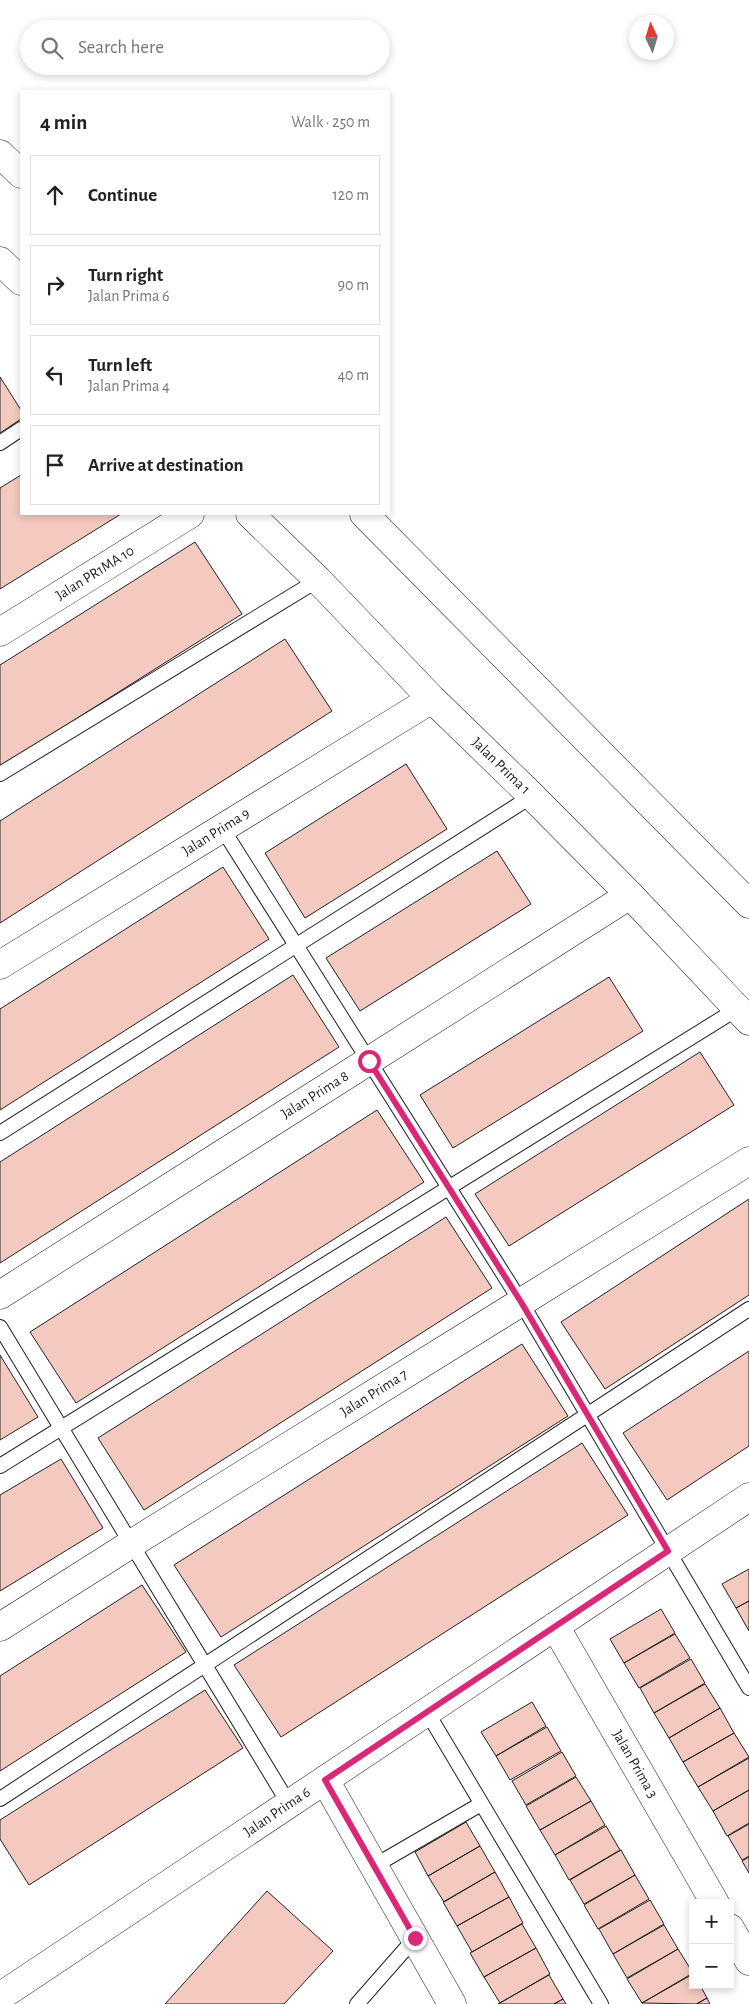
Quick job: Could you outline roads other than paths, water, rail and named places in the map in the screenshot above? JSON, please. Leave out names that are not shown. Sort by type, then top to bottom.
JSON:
[{"type":"street","points":[[0,154],[20,173]]},
{"type":"street","name":"Jalan PR1MA 10","points":[[0,632],[188,515]]},
{"type":"street","name":"Jalan Prima 1","points":[[251,515],[318,580],[432,699],[532,796],[743,1015]]},
{"type":"street","points":[[365,515],[749,904]]},
{"type":"street","name":"Jalan Prima 9","points":[[0,965],[432,699]]},
{"type":"street","name":"Jalan Prima 8","points":[[0,1295],[630,896]]},
{"type":"street","name":"Jalan Prima 7","points":[[0,1627],[749,1161]]},
{"type":"street","name":"Jalan Prima 6","points":[[7,1996],[289,1804],[749,1497]]},
{"type":"street","name":"Jalan Prima 3","points":[[555,1626],[714,1899]]},
{"type":"street","points":[[325,1780],[452,2004]]},
{"type":"street","points":[[734,1935],[749,1961]]},
{"type":"lane","points":[[0,443],[20,431]]},
{"type":"lane","points":[[0,774],[318,580]]},
{"type":"lane","points":[[0,1133],[532,796]]},
{"type":"lane","points":[[222,828],[521,1302],[749,1688]]},
{"type":"lane","points":[[0,1466],[448,1188],[743,1015]]},
{"type":"lane","points":[[0,1799],[749,1309]]},
{"type":"lane","points":[[0,1327],[289,1804]]},
{"type":"lane","points":[[426,1712],[601,2004]]},
{"type":"lane","points":[[374,1866],[481,1804]]},
{"type":"lane","points":[[357,2004],[415,1938]]}]
